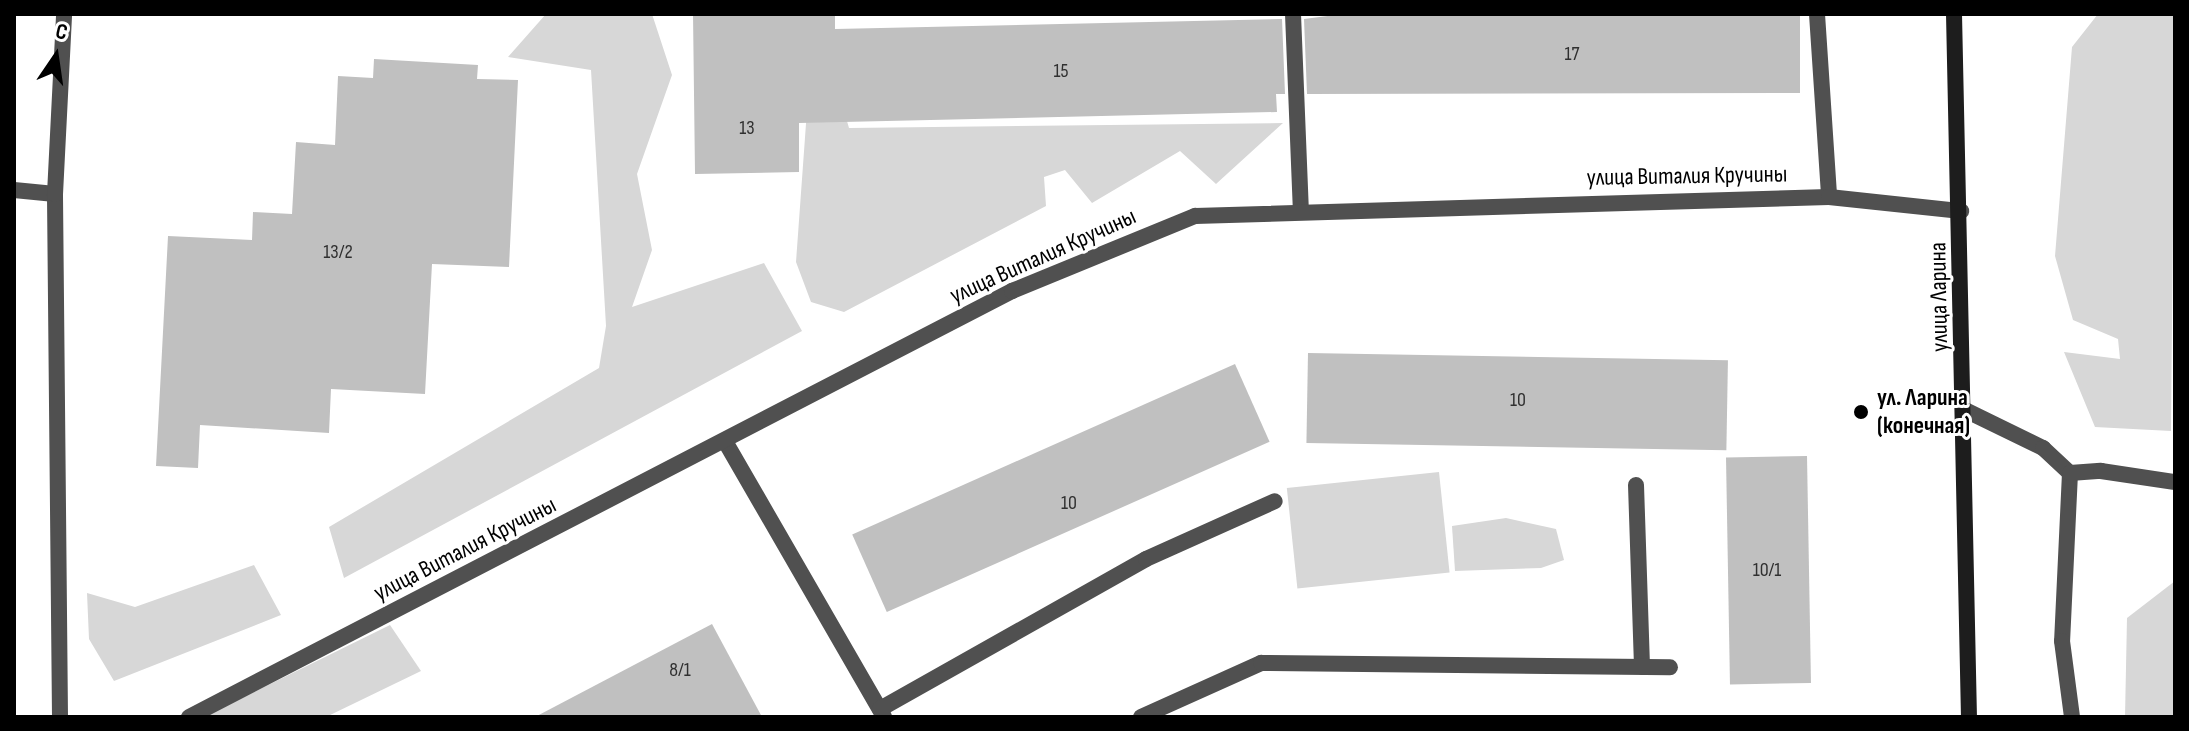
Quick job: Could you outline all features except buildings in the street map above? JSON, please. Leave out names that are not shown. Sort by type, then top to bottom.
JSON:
[{"type":"main road","name":"улица Ларина","points":[[1954,14],[1961,211],[1969,717]]},
{"type":"street","points":[[60,717],[55,194],[64,14]]},
{"type":"street","points":[[1293,14],[1301,210]]},
{"type":"street","points":[[1817,14],[1829,197]]},
{"type":"street","points":[[14,190],[55,194]]},
{"type":"street","name":"улица Виталия Кручины","points":[[189,717],[726,443],[1012,291],[1195,216],[1301,210],[1829,197],[1961,211]]},
{"type":"street","points":[[1965,410],[2043,448],[2070,473],[2101,471],[2175,482]]},
{"type":"street","points":[[726,443],[882,713],[1146,559],[1275,501]]},
{"type":"street","points":[[2070,473],[2062,641],[2072,717]]},
{"type":"street","points":[[1636,485],[1642,667]]},
{"type":"street","points":[[1141,717],[1261,663],[1670,667]]},
{"type":"shaded area","points":[[546,14],[652,14],[672,75],[637,174],[652,250],[632,307],[764,263],[802,331],[344,578],[329,527],[599,368],[606,326],[591,70],[508,57]]},
{"type":"shaded area","points":[[2098,14],[2175,14],[2171,431],[2095,427],[2064,352],[2120,359],[2118,339],[2073,320],[2055,256],[2072,47]]},
{"type":"shaded area","points":[[838,90],[849,128],[1283,123],[1216,184],[1180,151],[1092,203],[1065,170],[1044,177],[1046,206],[844,312],[811,302],[796,262],[808,96]]},
{"type":"shaded area","points":[[1439,472],[1450,572],[1297,588],[1287,488]]},
{"type":"shaded area","points":[[1506,518],[1556,529],[1564,560],[1541,568],[1455,571],[1452,526]]},
{"type":"shaded area","points":[[254,565],[281,615],[114,681],[89,639],[87,593],[135,607]]},
{"type":"shaded area","points":[[2175,581],[2175,717],[2125,717],[2127,618]]},
{"type":"shaded area","points":[[390,625],[421,671],[326,717],[203,717]]},
{"type":"place","name":"ул. Ларина (конечная)","points":[[1861,412]]}]
